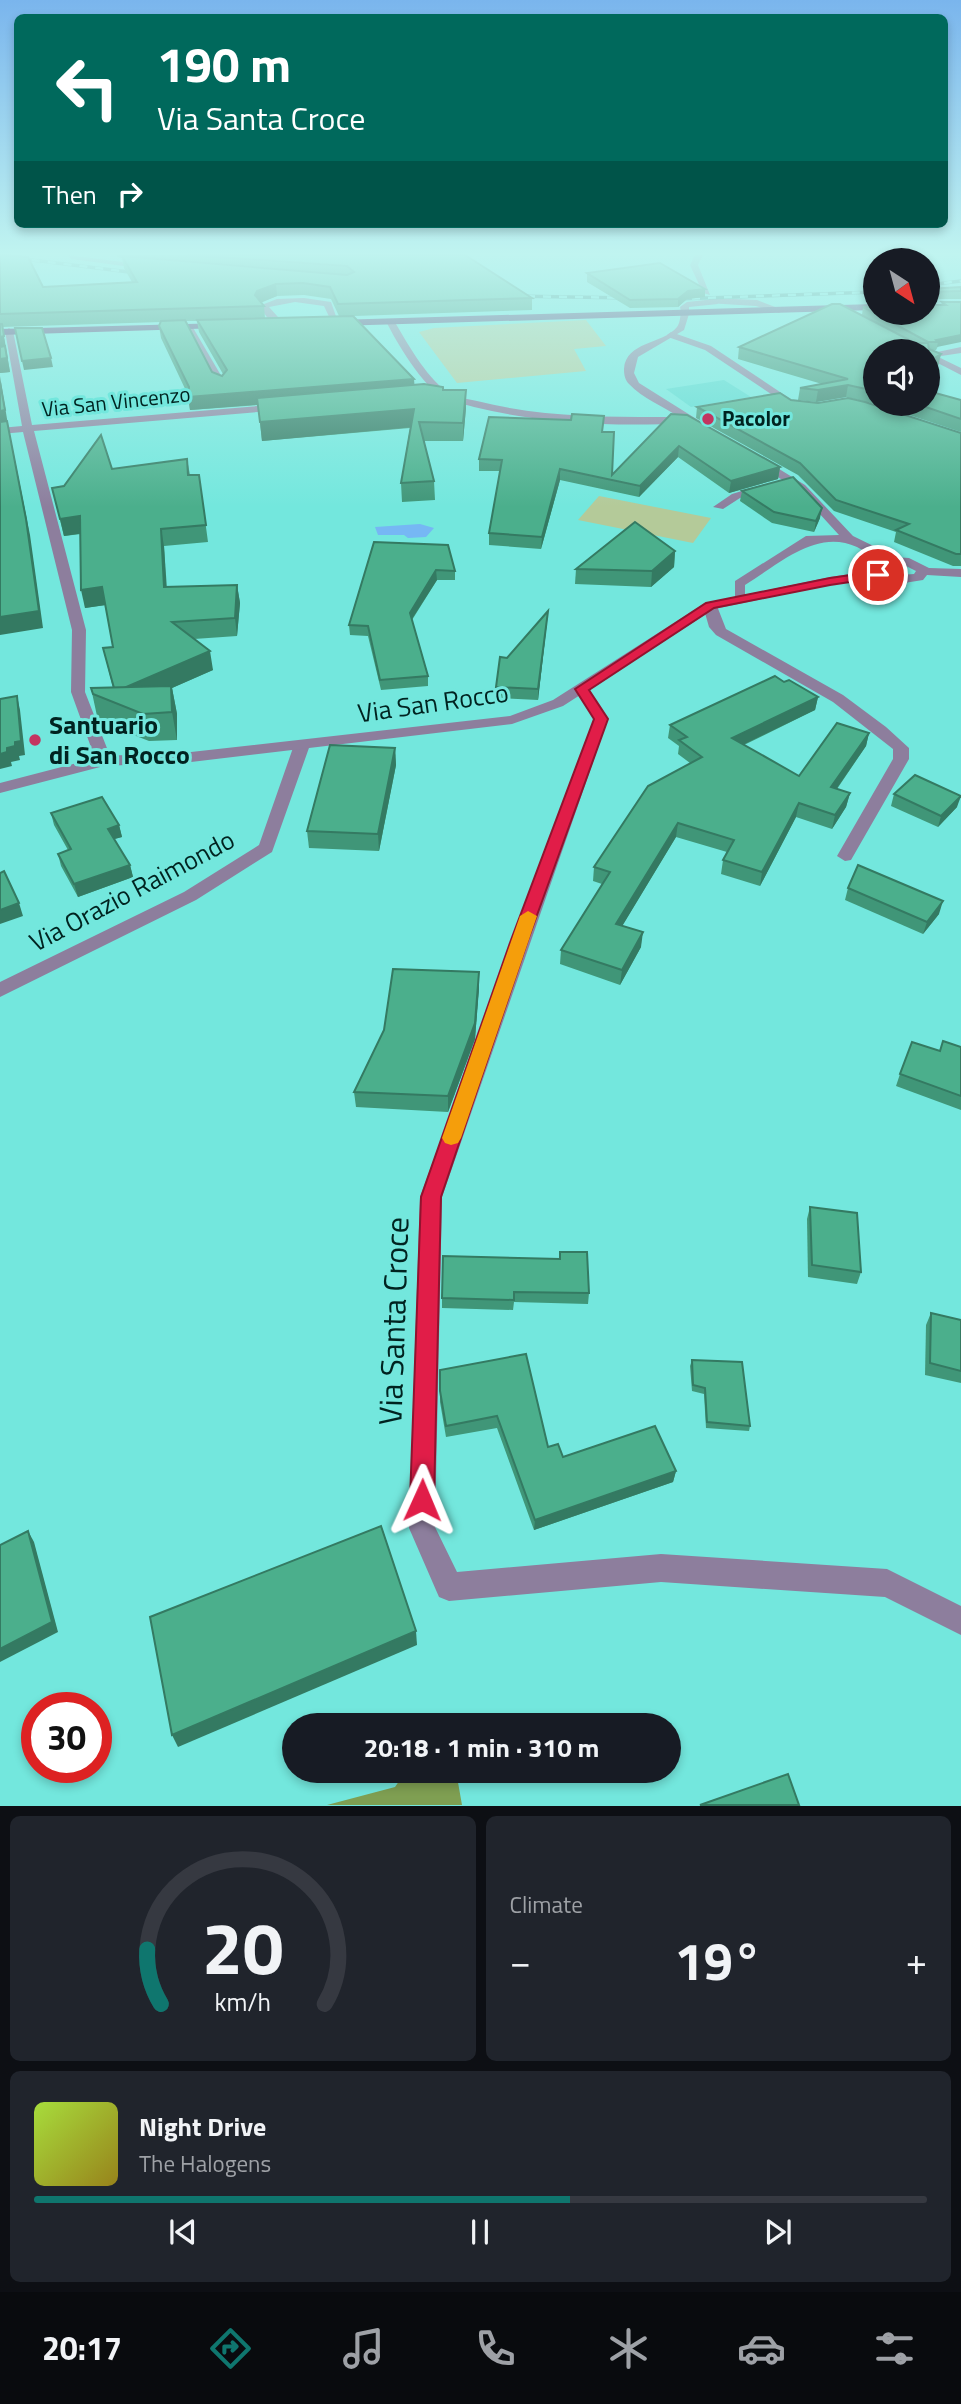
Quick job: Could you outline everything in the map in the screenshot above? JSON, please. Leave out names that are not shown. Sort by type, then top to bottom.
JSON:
[{"type":"street","points":[[196,339],[221,384]]},
{"type":"street","points":[[400,339],[445,395]]},
{"type":"street","points":[[661,339],[648,345],[632,358],[628,369],[631,381],[656,400],[710,432]]},
{"type":"street","points":[[683,339],[708,348],[794,406],[805,407]]},
{"type":"street","points":[[940,353],[961,350]]},
{"type":"street","points":[[7,356],[25,415],[79,630],[78,692],[104,761]]},
{"type":"street","points":[[940,361],[961,372]]},
{"type":"street","points":[[432,396],[445,395],[478,405],[547,415],[619,420],[690,420]]},
{"type":"street","name":"Via San Vincenzo","points":[[0,431],[289,407]]},
{"type":"street","points":[[25,415],[79,425]]},
{"type":"street","points":[[746,453],[801,487],[849,539],[889,567],[897,578],[913,579],[919,577],[923,570],[961,573]]},
{"type":"street","points":[[719,507],[736,496],[792,481]]},
{"type":"street","points":[[740,599],[739,584],[810,539],[849,539]]},
{"type":"street","name":"Via San Rocco","points":[[0,788],[104,761],[191,757],[512,720],[558,703],[710,606],[889,567]]},
{"type":"street","points":[[710,606],[716,626],[721,632],[826,691],[883,730],[901,748],[901,759],[845,856]]},
{"type":"street","name":"Via Santa Croce","points":[[582,689],[601,719],[520,940],[431,1197],[422,1528],[449,1587],[661,1567],[887,1583],[961,1620]]},
{"type":"street","name":"Via Orazio Raimondo","points":[[0,990],[190,895],[266,848],[302,745]]},
{"type":"shaded area","points":[[724,380],[751,397],[691,407],[666,389]]},
{"type":"shaded area","points":[[420,524],[434,528],[426,537],[408,538],[404,535],[378,535],[375,527]]},
{"type":"green space","points":[[424,339],[601,339],[606,346],[574,349],[586,371],[457,383]]},
{"type":"green space","points":[[599,496],[711,518],[693,543],[578,520]]},
{"type":"green space","points":[[398,1783],[458,1783],[462,1805],[327,1805],[395,1787]]},
{"type":"building","points":[[17,339],[45,339],[51,358],[22,361]]},
{"type":"building","points":[[166,339],[195,339],[212,372],[222,376],[227,370],[209,339],[376,339],[414,379],[188,397],[189,387]]},
{"type":"building","points":[[756,339],[863,339],[863,388],[848,385],[818,390],[800,388],[848,379],[739,347]]},
{"type":"building","points":[[5,346],[7,358],[0,359],[0,347]]},
{"type":"building","points":[[0,382],[5,410],[0,411]]},
{"type":"building","points":[[424,384],[443,387],[443,390],[466,390],[463,423],[419,422],[434,481],[401,483],[414,409],[260,422],[257,398]]},
{"type":"building","points":[[780,393],[791,400],[818,403],[848,398],[863,402],[863,416],[908,416],[961,433],[961,554],[896,530],[909,524],[836,500],[800,463],[697,407]]},
{"type":"building","points":[[940,394],[961,400],[961,419],[940,412]]},
{"type":"building","points":[[572,414],[604,416],[602,432],[614,432],[612,475],[671,414],[687,415],[780,467],[731,481],[679,446],[640,486],[560,469],[542,537],[489,533],[502,460],[479,459],[489,417],[571,420]]},
{"type":"building","points":[[7,421],[26,519],[39,611],[0,617],[0,422]]},
{"type":"building","points":[[101,435],[112,469],[187,459],[188,475],[199,475],[206,525],[161,529],[164,587],[237,585],[235,618],[172,622],[210,651],[124,688],[114,688],[103,648],[113,647],[102,587],[81,590],[80,516],[60,519],[52,488],[64,486]]},
{"type":"building","points":[[793,477],[822,508],[816,521],[774,512],[742,491]]},
{"type":"building","points":[[635,522],[675,551],[652,571],[576,569]]},
{"type":"building","points":[[374,542],[448,545],[455,571],[436,570],[410,613],[428,676],[380,680],[368,626],[349,625]]},
{"type":"building","points":[[548,611],[538,689],[496,687],[500,657],[507,658]]},
{"type":"building","points":[[775,676],[784,682],[789,680],[818,697],[732,738],[799,776],[837,723],[869,733],[831,787],[850,793],[835,815],[799,803],[762,872],[723,860],[734,840],[678,823],[616,924],[643,932],[622,970],[561,950],[610,872],[594,867],[648,786],[702,757],[679,740],[687,737],[670,725]]},
{"type":"building","points":[[171,686],[172,712],[143,714],[93,694],[91,688]]},
{"type":"building","points":[[17,696],[21,741],[15,742],[15,746],[0,754],[0,699]]},
{"type":"building","points":[[330,745],[395,748],[378,834],[307,831]]},
{"type":"building","points":[[915,775],[961,796],[941,816],[894,794]]},
{"type":"building","points":[[102,797],[119,825],[108,829],[130,865],[74,884],[58,854],[71,849],[51,813]]},
{"type":"building","points":[[858,865],[943,901],[927,922],[848,888]]},
{"type":"building","points":[[4,871],[19,903],[0,910],[0,873]]},
{"type":"building","points":[[393,969],[479,972],[475,1023],[448,1096],[354,1092],[384,1030]]},
{"type":"building","points":[[943,1041],[961,1047],[961,1096],[900,1074],[912,1042],[940,1051]]},
{"type":"building","points":[[810,1207],[857,1213],[861,1272],[812,1265]]},
{"type":"building","points":[[560,1252],[587,1252],[589,1293],[514,1292],[514,1300],[442,1298],[443,1256],[560,1259]]},
{"type":"building","points":[[931,1313],[961,1320],[961,1371],[930,1363]]},
{"type":"building","points":[[526,1354],[548,1447],[558,1444],[563,1457],[655,1426],[676,1471],[535,1520],[497,1416],[446,1426],[440,1391],[440,1370]]},
{"type":"building","points":[[692,1360],[742,1362],[750,1426],[707,1422],[705,1388],[693,1385]]},
{"type":"building","points":[[381,1526],[416,1631],[172,1735],[150,1617]]},
{"type":"building","points":[[28,1531],[52,1622],[0,1649],[0,1545]]},
{"type":"building","points":[[788,1774],[799,1805],[700,1805]]},
{"type":"slow traffic","points":[[451,1138],[528,916]]},
{"type":"place","name":"Pacolor","points":[[708,419]]},
{"type":"place","name":"Santuario di San Rocco","points":[[35,740]]},
{"type":"route","points":[[422,1500],[431,1197],[520,940],[601,719],[582,689],[710,606],[830,581],[878,575]]}]
